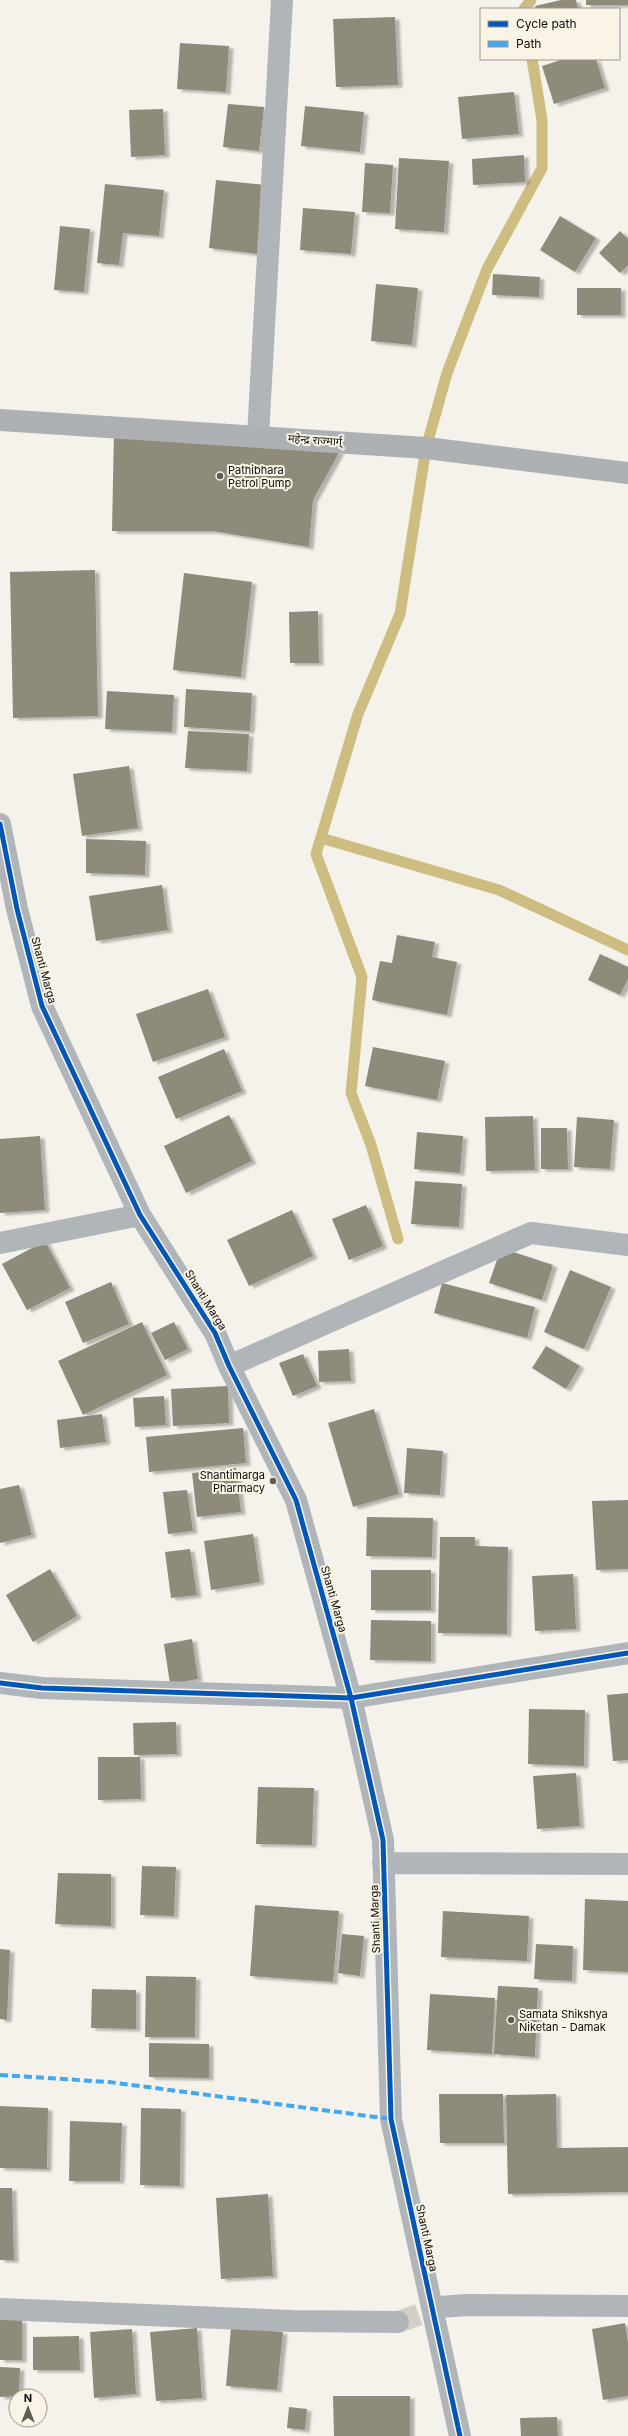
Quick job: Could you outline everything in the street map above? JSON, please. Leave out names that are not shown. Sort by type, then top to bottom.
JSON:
[{"type":"highway","name":"महेन्द्र राज्मार्ग्","points":[[0,420],[426,448],[628,473]]},
{"type":"street","points":[[258,436],[282,0]]},
{"type":"street","name":"Shanti Marga","points":[[0,824],[8,910],[42,1006],[140,1215],[215,1333],[229,1366],[296,1500],[352,1698],[382,1840],[391,2119],[460,2436]]},
{"type":"street","points":[[0,1243],[140,1215]]},
{"type":"street","points":[[229,1366],[531,1233],[628,1245]]},
{"type":"street","points":[[0,1683],[42,1688],[352,1698],[628,1653]]},
{"type":"street","points":[[383,1863],[628,1864]]},
{"type":"street","points":[[440,2307],[467,2305],[628,2306]]},
{"type":"street","points":[[0,2309],[292,2321],[398,2322]]},
{"type":"building","points":[[561,0],[576,0],[578,8],[536,8],[535,6]]},
{"type":"building","points":[[586,0],[628,0],[628,5],[586,5]]},
{"type":"building","points":[[395,17],[398,85],[336,87],[333,19]]},
{"type":"building","points":[[180,43],[229,46],[226,92],[177,89]]},
{"type":"building","points":[[561,60],[596,60],[605,88],[554,104],[542,66]]},
{"type":"building","points":[[514,92],[519,134],[462,139],[458,97]]},
{"type":"building","points":[[228,104],[264,107],[259,151],[223,147]]},
{"type":"building","points":[[305,106],[364,112],[360,152],[301,146]]},
{"type":"building","points":[[163,109],[165,155],[131,157],[129,110]]},
{"type":"building","points":[[524,155],[525,182],[473,185],[472,159]]},
{"type":"building","points":[[399,158],[449,161],[444,232],[395,229]]},
{"type":"building","points":[[365,163],[393,165],[390,213],[362,212]]},
{"type":"building","points":[[216,180],[266,185],[258,254],[209,248]]},
{"type":"building","points":[[105,184],[164,190],[159,236],[123,233],[119,265],[97,263]]},
{"type":"building","points":[[303,208],[355,212],[351,254],[300,250]]},
{"type":"building","points":[[560,216],[596,238],[575,272],[540,250]]},
{"type":"building","points":[[60,226],[90,229],[84,292],[54,290]]},
{"type":"building","points":[[620,231],[628,239],[628,265],[620,273],[599,253]]},
{"type":"building","points":[[493,274],[540,277],[539,297],[492,295]]},
{"type":"building","points":[[376,284],[418,288],[412,345],[371,341]]},
{"type":"building","points":[[577,288],[621,288],[621,315],[577,315]]},
{"type":"building","name":"Pathibhara Petrol Pump","points":[[114,431],[340,451],[313,500],[309,547],[213,531],[112,531]]},
{"type":"building","points":[[95,570],[98,716],[13,718],[10,572]]},
{"type":"building","points":[[184,573],[252,582],[241,677],[173,670]]},
{"type":"building","points":[[318,611],[319,663],[290,663],[289,612]]},
{"type":"building","points":[[186,689],[252,693],[250,731],[184,727]]},
{"type":"building","points":[[107,691],[174,695],[172,732],[105,729]]},
{"type":"building","points":[[188,731],[249,734],[247,771],[185,768]]},
{"type":"building","points":[[129,766],[138,828],[82,836],[73,774]]},
{"type":"building","points":[[86,839],[146,841],[145,875],[86,873]]},
{"type":"building","points":[[162,885],[168,930],[96,941],[89,896]]},
{"type":"building","points":[[397,935],[435,942],[432,957],[457,962],[447,1015],[372,1000],[380,961],[392,963]]},
{"type":"building","points":[[600,954],[628,967],[628,979],[620,995],[588,980]]},
{"type":"building","points":[[208,989],[225,1037],[153,1062],[136,1014]]},
{"type":"building","points":[[373,1047],[445,1061],[437,1100],[365,1086]]},
{"type":"building","points":[[224,1049],[242,1091],[176,1119],[158,1077]]},
{"type":"building","points":[[229,1115],[252,1161],[186,1193],[164,1146]]},
{"type":"building","points":[[533,1116],[535,1170],[486,1171],[485,1117]]},
{"type":"building","points":[[577,1117],[614,1120],[610,1169],[574,1167]]},
{"type":"building","points":[[541,1128],[567,1128],[568,1169],[541,1169]]},
{"type":"building","points":[[417,1132],[463,1136],[460,1173],[414,1169]]},
{"type":"building","points":[[40,1136],[45,1210],[0,1213],[0,1139]]},
{"type":"building","points":[[415,1181],[462,1184],[459,1227],[411,1224]]},
{"type":"building","points":[[366,1205],[383,1246],[349,1260],[332,1219]]},
{"type":"building","points":[[292,1210],[313,1256],[249,1286],[227,1240]]},
{"type":"building","points":[[45,1241],[70,1288],[27,1310],[2,1264]]},
{"type":"building","points":[[501,1248],[553,1265],[542,1300],[489,1283]]},
{"type":"building","points":[[570,1270],[611,1287],[584,1349],[544,1332]]},
{"type":"building","points":[[111,1282],[129,1324],[83,1343],[65,1302]]},
{"type":"building","points":[[442,1283],[535,1307],[527,1338],[434,1313]]},
{"type":"building","points":[[142,1322],[167,1375],[83,1415],[58,1361]]},
{"type":"building","points":[[174,1322],[188,1349],[165,1360],[151,1333]]},
{"type":"building","points":[[546,1346],[580,1366],[566,1389],[532,1368]]},
{"type":"building","points":[[349,1349],[351,1381],[319,1382],[318,1351]]},
{"type":"building","points":[[303,1354],[317,1386],[293,1396],[279,1363]]},
{"type":"building","points":[[228,1386],[229,1423],[173,1426],[171,1389]]},
{"type":"building","points":[[164,1396],[166,1425],[135,1427],[133,1398]]},
{"type":"building","points":[[374,1409],[399,1494],[353,1507],[328,1423]]},
{"type":"building","points":[[102,1414],[106,1442],[60,1448],[57,1420]]},
{"type":"building","points":[[243,1428],[246,1463],[149,1472],[146,1437]]},
{"type":"building","points":[[407,1448],[443,1451],[440,1495],[404,1493]]},
{"type":"building","points":[[236,1468],[241,1512],[197,1517],[192,1473]]},
{"type":"building","points":[[19,1485],[32,1535],[0,1543],[0,1489]]},
{"type":"building","points":[[187,1490],[193,1531],[168,1534],[163,1492]]},
{"type":"building","points":[[628,1500],[628,1569],[596,1570],[592,1501]]},
{"type":"building","points":[[367,1517],[433,1518],[432,1557],[366,1556]]},
{"type":"building","points":[[253,1534],[260,1582],[211,1590],[204,1541]]},
{"type":"building","points":[[440,1537],[475,1537],[475,1546],[508,1547],[507,1634],[438,1633]]},
{"type":"building","points":[[190,1549],[197,1595],[171,1598],[165,1552]]},
{"type":"building","points":[[50,1569],[77,1616],[33,1642],[6,1595]]},
{"type":"building","points":[[371,1570],[431,1570],[431,1610],[371,1610]]},
{"type":"building","points":[[573,1574],[576,1629],[535,1631],[532,1576]]},
{"type":"building","points":[[371,1620],[431,1621],[431,1661],[370,1660]]},
{"type":"building","points":[[192,1639],[198,1679],[170,1684],[164,1644]]},
{"type":"building","points":[[628,1693],[628,1760],[613,1761],[607,1695]]},
{"type":"building","points":[[529,1709],[585,1710],[584,1766],[528,1764]]},
{"type":"building","points":[[176,1722],[177,1754],[134,1755],[133,1723]]},
{"type":"building","points":[[98,1757],[140,1757],[141,1799],[98,1800]]},
{"type":"building","points":[[576,1773],[580,1826],[537,1829],[533,1776]]},
{"type":"building","points":[[258,1787],[314,1788],[312,1845],[256,1844]]},
{"type":"building","points":[[142,1866],[176,1867],[174,1916],[140,1915]]},
{"type":"building","points":[[58,1873],[111,1874],[111,1926],[55,1924]]},
{"type":"building","points":[[585,1899],[628,1901],[628,1972],[583,1970]]},
{"type":"building","points":[[255,1905],[339,1911],[333,1982],[250,1976]]},
{"type":"building","points":[[443,1911],[529,1916],[527,1961],[441,1957]]},
{"type":"building","points":[[342,1934],[364,1936],[360,1976],[338,1973]]},
{"type":"building","points":[[536,1944],[573,1946],[572,1981],[534,1979]]},
{"type":"building","points":[[0,1949],[10,1950],[7,2020],[0,2019]]},
{"type":"building","points":[[146,1976],[196,1977],[195,2037],[145,2037]]},
{"type":"building","points":[[498,1986],[538,1988],[535,2057],[494,2054]]},
{"type":"building","points":[[92,1989],[136,1990],[136,2029],[91,2028]]},
{"type":"building","points":[[430,1994],[495,1998],[492,2054],[427,2050]]},
{"type":"building","points":[[149,2043],[209,2044],[209,2078],[149,2077]]},
{"type":"building","points":[[439,2094],[503,2094],[504,2143],[440,2143]]},
{"type":"building","points":[[556,2094],[557,2148],[628,2147],[628,2192],[508,2194],[506,2095]]},
{"type":"building","points":[[0,2106],[48,2108],[47,2169],[0,2168]]},
{"type":"building","points":[[141,2108],[181,2109],[180,2186],[140,2185]]},
{"type":"building","points":[[70,2121],[122,2123],[120,2181],[69,2181]]},
{"type":"building","points":[[0,2188],[12,2188],[14,2260],[0,2260]]},
{"type":"building","points":[[268,2194],[273,2276],[221,2279],[216,2198]]},
{"type":"building","points":[[0,2320],[22,2320],[22,2360],[0,2360]]},
{"type":"building","points":[[625,2323],[628,2343],[628,2396],[603,2400],[592,2329]]},
{"type":"building","points":[[231,2327],[283,2332],[277,2390],[226,2386]]},
{"type":"building","points":[[197,2328],[202,2398],[156,2401],[150,2332]]},
{"type":"building","points":[[132,2329],[136,2394],[94,2398],[90,2332]]},
{"type":"building","points":[[79,2336],[80,2370],[33,2370],[33,2337]]},
{"type":"building","points":[[0,2367],[20,2368],[19,2388],[8,2388],[8,2397],[0,2397]]},
{"type":"building","points":[[333,2396],[410,2396],[410,2436],[334,2436]]},
{"type":"building","points":[[289,2407],[307,2409],[305,2430],[287,2428]]},
{"type":"building","points":[[557,2417],[558,2436],[521,2436],[520,2418]]},
{"type":"waterway","points":[[525,8],[531,0]]},
{"type":"waterway","points":[[398,1239],[371,1145],[351,1093],[362,977],[316,854],[358,714],[400,614],[426,448],[447,373],[487,269],[542,168],[542,120],[532,60]]},
{"type":"waterway","points":[[321,838],[499,890],[628,950]]},
{"type":"tunnel","points":[[398,2322],[440,2307]]},
{"type":"marked path","points":[[0,2075],[109,2082],[391,2119]]},
{"type":"cycle path","points":[[0,824],[17,909],[42,1006],[140,1215],[215,1333],[229,1366],[296,1500],[351,1698],[383,1840],[391,2119],[460,2436]]},
{"type":"cycle path","points":[[0,1683],[42,1688],[351,1698],[628,1653]]},
{"type":"place","name":"Pathibhara Petrol Pump","points":[[220,476]]},
{"type":"place","name":"Shantimarga Pharmacy","points":[[273,1481]]},
{"type":"place","name":"Samata Shikshya Niketan - Damak","points":[[511,2020]]}]
